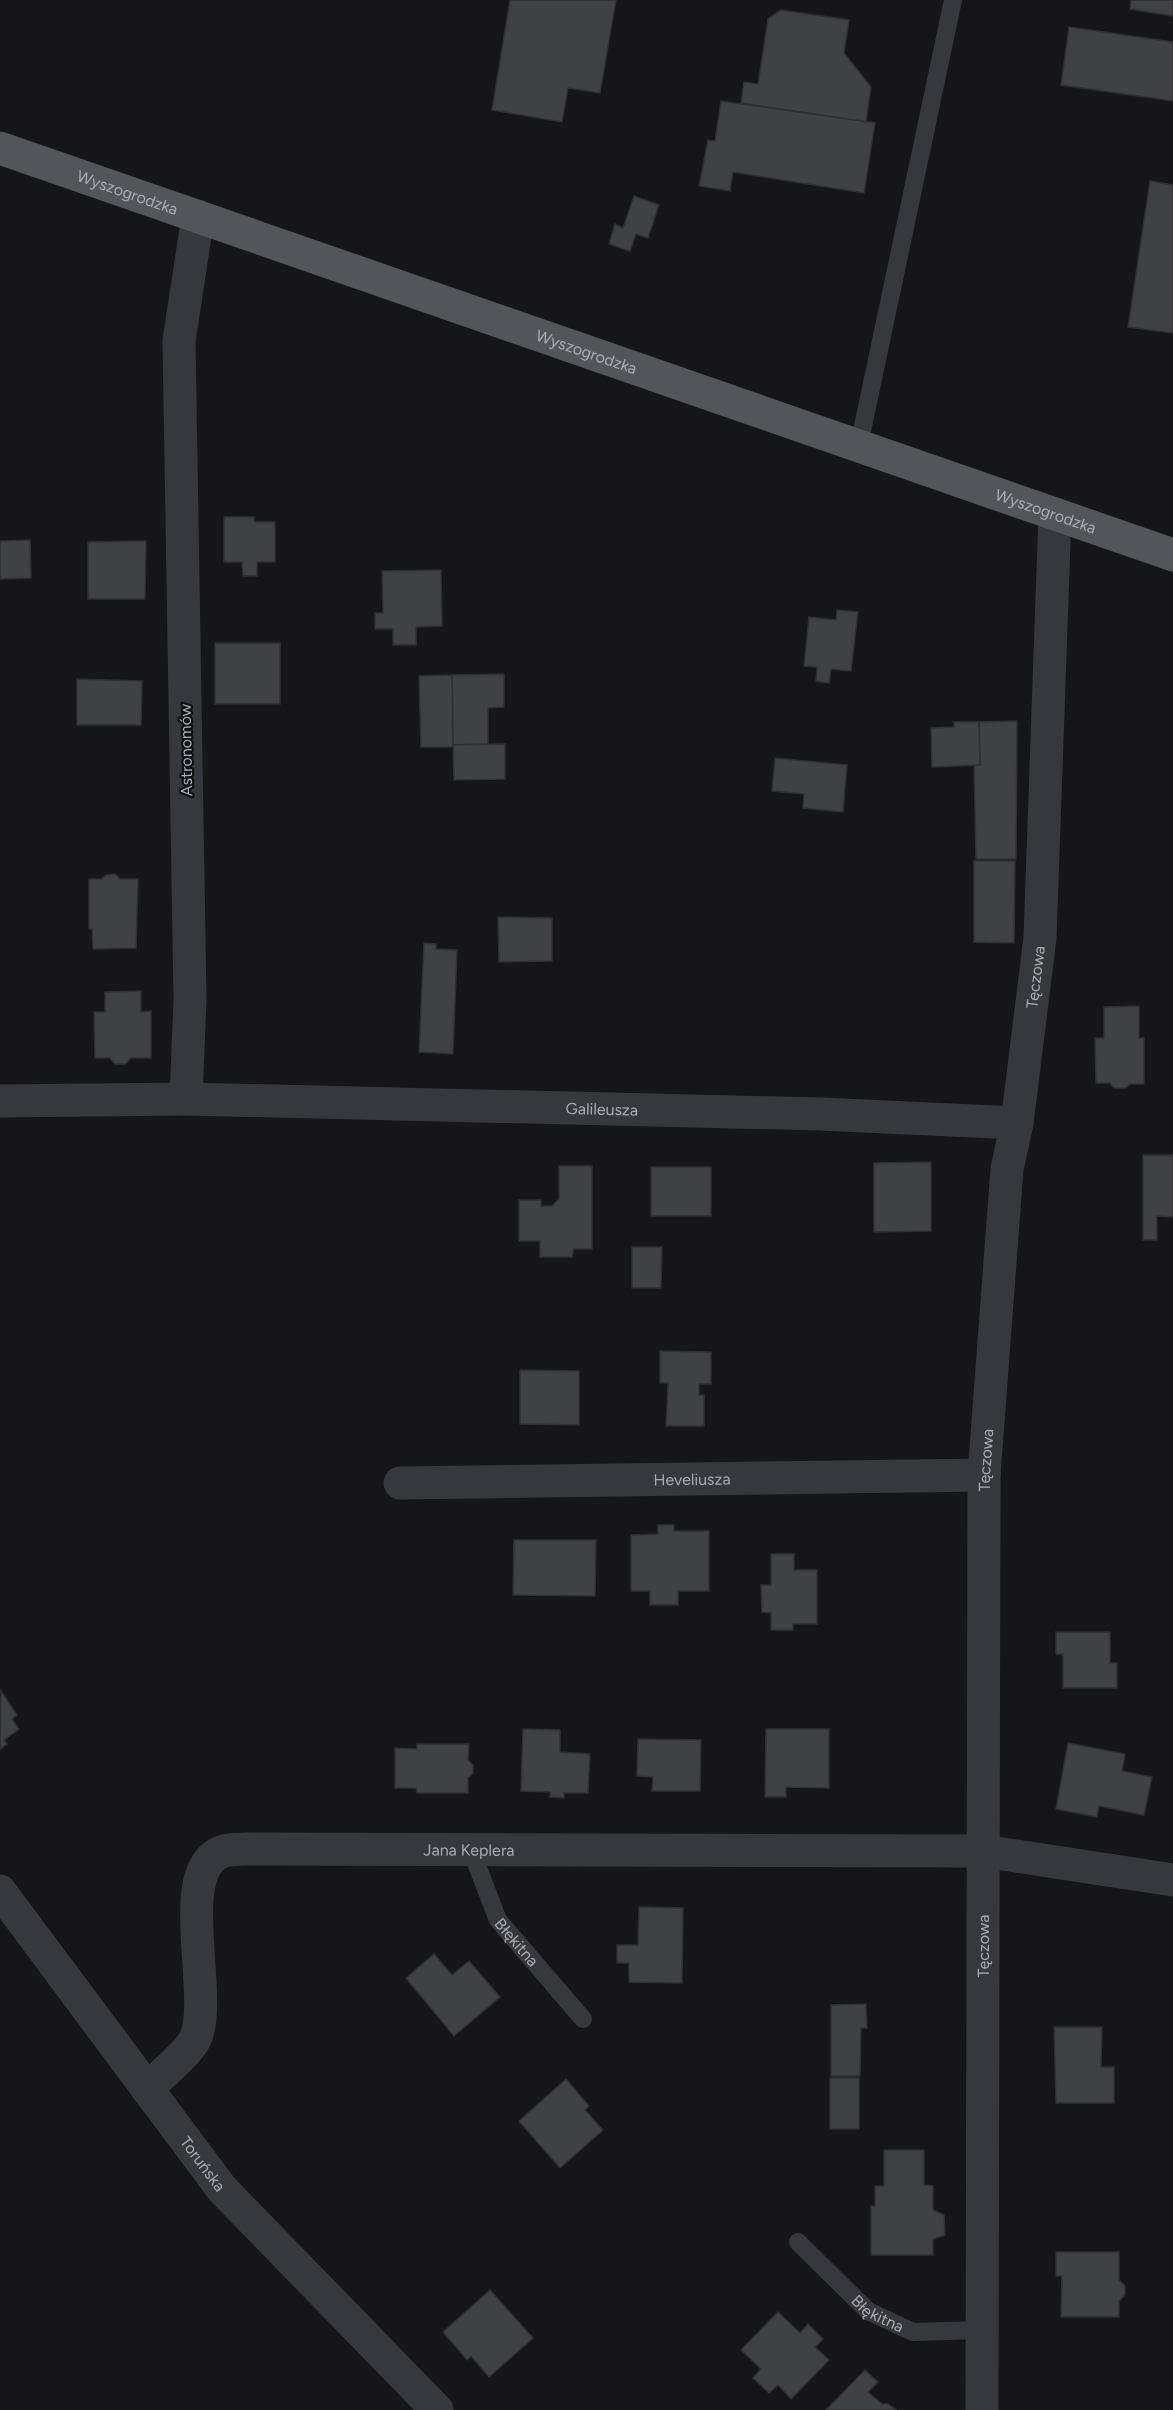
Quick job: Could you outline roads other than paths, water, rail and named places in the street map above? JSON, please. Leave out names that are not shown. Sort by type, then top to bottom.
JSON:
[{"type":"main road","name":"Wyszogrodzka","points":[[0,148],[1173,555]]},
{"type":"street","name":"Astronomów","points":[[186,1099],[190,999],[179,341],[198,216]]},
{"type":"street","name":"Tęczowa","points":[[982,2410],[984,1475],[1007,1169],[1017,1123],[1040,938],[1055,514]]},
{"type":"street","points":[[0,1101],[186,1099]]},
{"type":"street","name":"Galileusza","points":[[186,1099],[821,1114],[1017,1123]]},
{"type":"street","name":"Heveliusza","points":[[400,1483],[984,1475]]},
{"type":"street","name":"Jana Keplera","points":[[147,2089],[195,2040],[199,2016],[197,1886],[206,1863],[221,1852],[244,1849],[983,1851],[1173,1880]]},
{"type":"street","name":"Toruńska","points":[[0,1891],[222,2189],[437,2410]]},
{"type":"lane","points":[[859,445],[953,0]]},
{"type":"lane","name":"Błękitna","points":[[471,1850],[498,1920],[583,2019]]},
{"type":"lane","name":"Błękitna","points":[[798,2242],[868,2311],[913,2332],[981,2330]]}]
